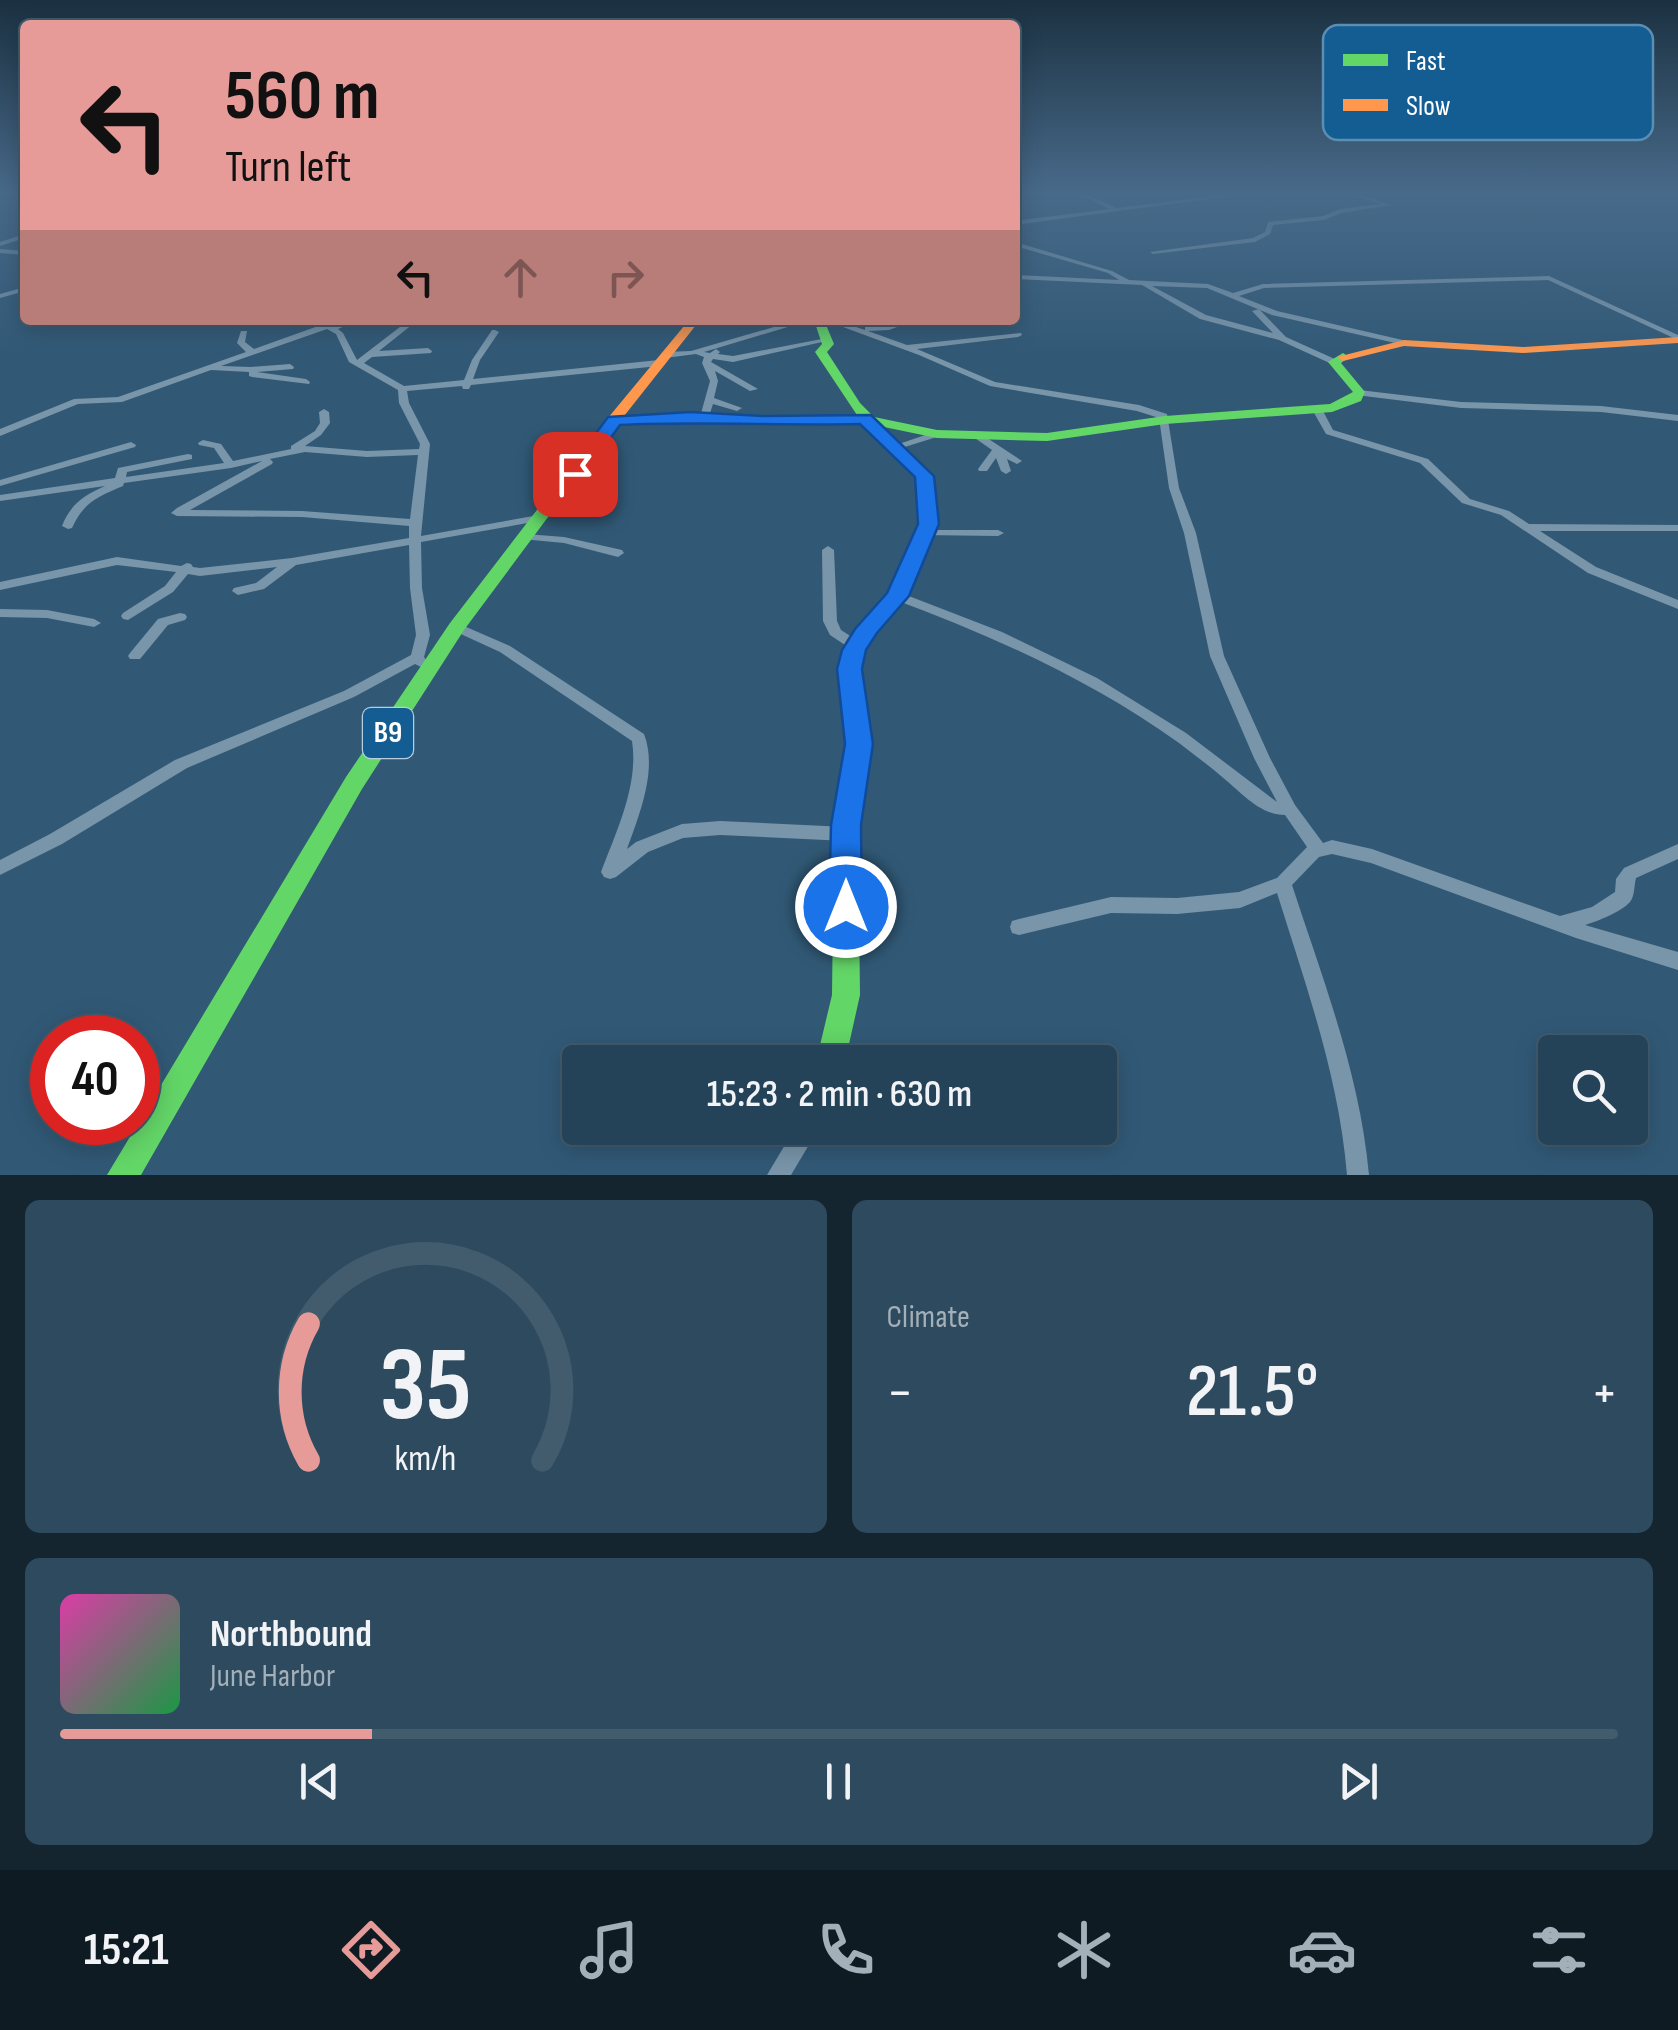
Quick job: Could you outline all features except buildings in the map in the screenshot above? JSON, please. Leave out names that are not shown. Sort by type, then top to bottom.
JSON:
[{"type":"main road","name":"B9","points":[[123,1175],[354,783],[457,627],[691,325]]},
{"type":"main road","points":[[821,325],[827,340],[822,352],[826,361],[865,419],[925,476],[928,524],[897,596],[856,646],[850,669],[859,744],[846,834],[846,995],[834,1045]]},
{"type":"main road","points":[[614,420],[708,408],[763,422],[865,419],[938,434],[1070,436],[1166,420],[1318,411],[1350,401],[1358,394],[1356,385],[1334,362],[1347,354],[1404,342],[1522,350],[1678,339]]},
{"type":"street","points":[[1025,247],[1154,288],[1204,317],[1282,338],[1334,362]]},
{"type":"street","points":[[1153,252],[1199,247]]},
{"type":"street","points":[[1020,277],[1256,287],[1550,278],[1678,339]]},
{"type":"street","points":[[1208,286],[1275,312],[1404,342]]},
{"type":"street","points":[[1237,298],[1256,287]]},
{"type":"street","points":[[1237,298],[1268,321],[1282,338]]},
{"type":"street","points":[[0,433],[76,401],[119,400],[324,325]]},
{"type":"street","points":[[328,325],[402,388],[466,387],[664,356]]},
{"type":"street","points":[[364,359],[408,325]]},
{"type":"street","points":[[598,362],[692,353],[790,325]]},
{"type":"street","points":[[842,325],[993,384],[1139,408],[1159,413],[1166,420],[1174,488],[1190,533],[1218,656],[1242,718],[1289,808],[1318,849]]},
{"type":"street","points":[[851,328],[898,325]]},
{"type":"street","points":[[466,387],[476,360],[495,332]]},
{"type":"street","points":[[244,333],[242,343],[252,352]]},
{"type":"street","points":[[943,344],[946,338],[963,335]]},
{"type":"street","points":[[906,347],[1018,335]]},
{"type":"street","points":[[708,359],[733,359],[827,340]]},
{"type":"street","points":[[708,359],[726,345]]},
{"type":"street","points":[[692,353],[754,389]]},
{"type":"street","points":[[364,359],[425,355]]},
{"type":"street","points":[[708,359],[714,381],[708,408],[738,408]]},
{"type":"street","points":[[240,372],[256,367],[290,367]]},
{"type":"street","points":[[210,368],[306,382]]},
{"type":"street","points":[[0,868],[56,840],[181,764],[350,694],[417,657],[423,635],[416,588],[415,522],[425,444],[404,402],[402,388]]},
{"type":"street","points":[[1358,394],[1461,405],[1601,408],[1678,418]]},
{"type":"street","points":[[1318,411],[1330,432],[1424,461],[1462,498],[1505,512],[1592,570],[1678,605]]},
{"type":"street","points":[[324,412],[326,423],[318,432],[174,515],[302,514],[415,522]]},
{"type":"street","points":[[895,448],[938,434]]},
{"type":"street","points":[[974,434],[1017,461]]},
{"type":"street","points":[[203,443],[217,446],[231,464]]},
{"type":"street","points":[[0,482],[132,446]]},
{"type":"street","points":[[982,468],[998,449]]},
{"type":"street","points":[[998,449],[1006,470]]},
{"type":"street","points":[[122,470],[231,464],[290,451],[424,452]]},
{"type":"street","points":[[0,498],[188,458]]},
{"type":"street","points":[[28,474],[44,460]]},
{"type":"street","points":[[68,526],[85,499],[119,484],[122,470]]},
{"type":"street","points":[[0,586],[117,561],[188,566],[212,572],[246,564],[292,562],[539,518]]},
{"type":"street","points":[[1528,527],[1678,528]]},
{"type":"street","points":[[925,534],[998,533]]},
{"type":"street","points":[[526,536],[618,552]]},
{"type":"street","points":[[828,550],[830,621],[836,632],[856,646]]},
{"type":"street","points":[[238,590],[260,586],[292,562]]},
{"type":"street","points":[[128,616],[168,589],[188,566]]},
{"type":"street","points":[[897,596],[1055,659],[1160,720],[1265,804],[1289,808]]},
{"type":"street","points":[[0,614],[47,614],[94,623]]},
{"type":"street","points":[[135,656],[163,622],[180,617]]},
{"type":"street","points":[[457,627],[530,664],[639,738],[645,757],[632,796],[630,818],[610,872],[642,847],[682,830],[846,834]]},
{"type":"street","points":[[417,657],[429,672]]},
{"type":"street","points":[[1019,927],[1110,906],[1177,906],[1240,900],[1282,882],[1318,849],[1332,847],[1372,856],[1678,961]]},
{"type":"street","points":[[1562,924],[1624,896],[1625,879],[1630,873],[1678,851]]},
{"type":"street","points":[[1282,882],[1348,1108],[1358,1175]]},
{"type":"street","points":[[778,1175],[797,1145]]},
{"type":"traffic: fast","points":[[821,325],[828,344],[821,352],[855,405],[925,476],[925,533],[897,596],[867,629],[854,650],[850,669],[859,744],[846,825],[846,995],[835,1045]]},
{"type":"traffic: fast","points":[[614,420],[865,419],[937,434],[1047,437],[1165,420],[1332,408],[1356,398],[1359,392],[1334,362],[1343,357]]},
{"type":"traffic: fast","points":[[123,1175],[354,783],[457,627],[608,427]]},
{"type":"traffic: slow","points":[[608,427],[691,325]]},
{"type":"traffic: slow","points":[[1343,357],[1404,343],[1523,350],[1678,340]]},
{"type":"route","points":[[575,474],[614,420],[690,417],[763,422],[865,419],[925,476],[928,524],[918,551],[897,596],[854,650],[850,669],[859,744],[846,825],[846,907]]}]
